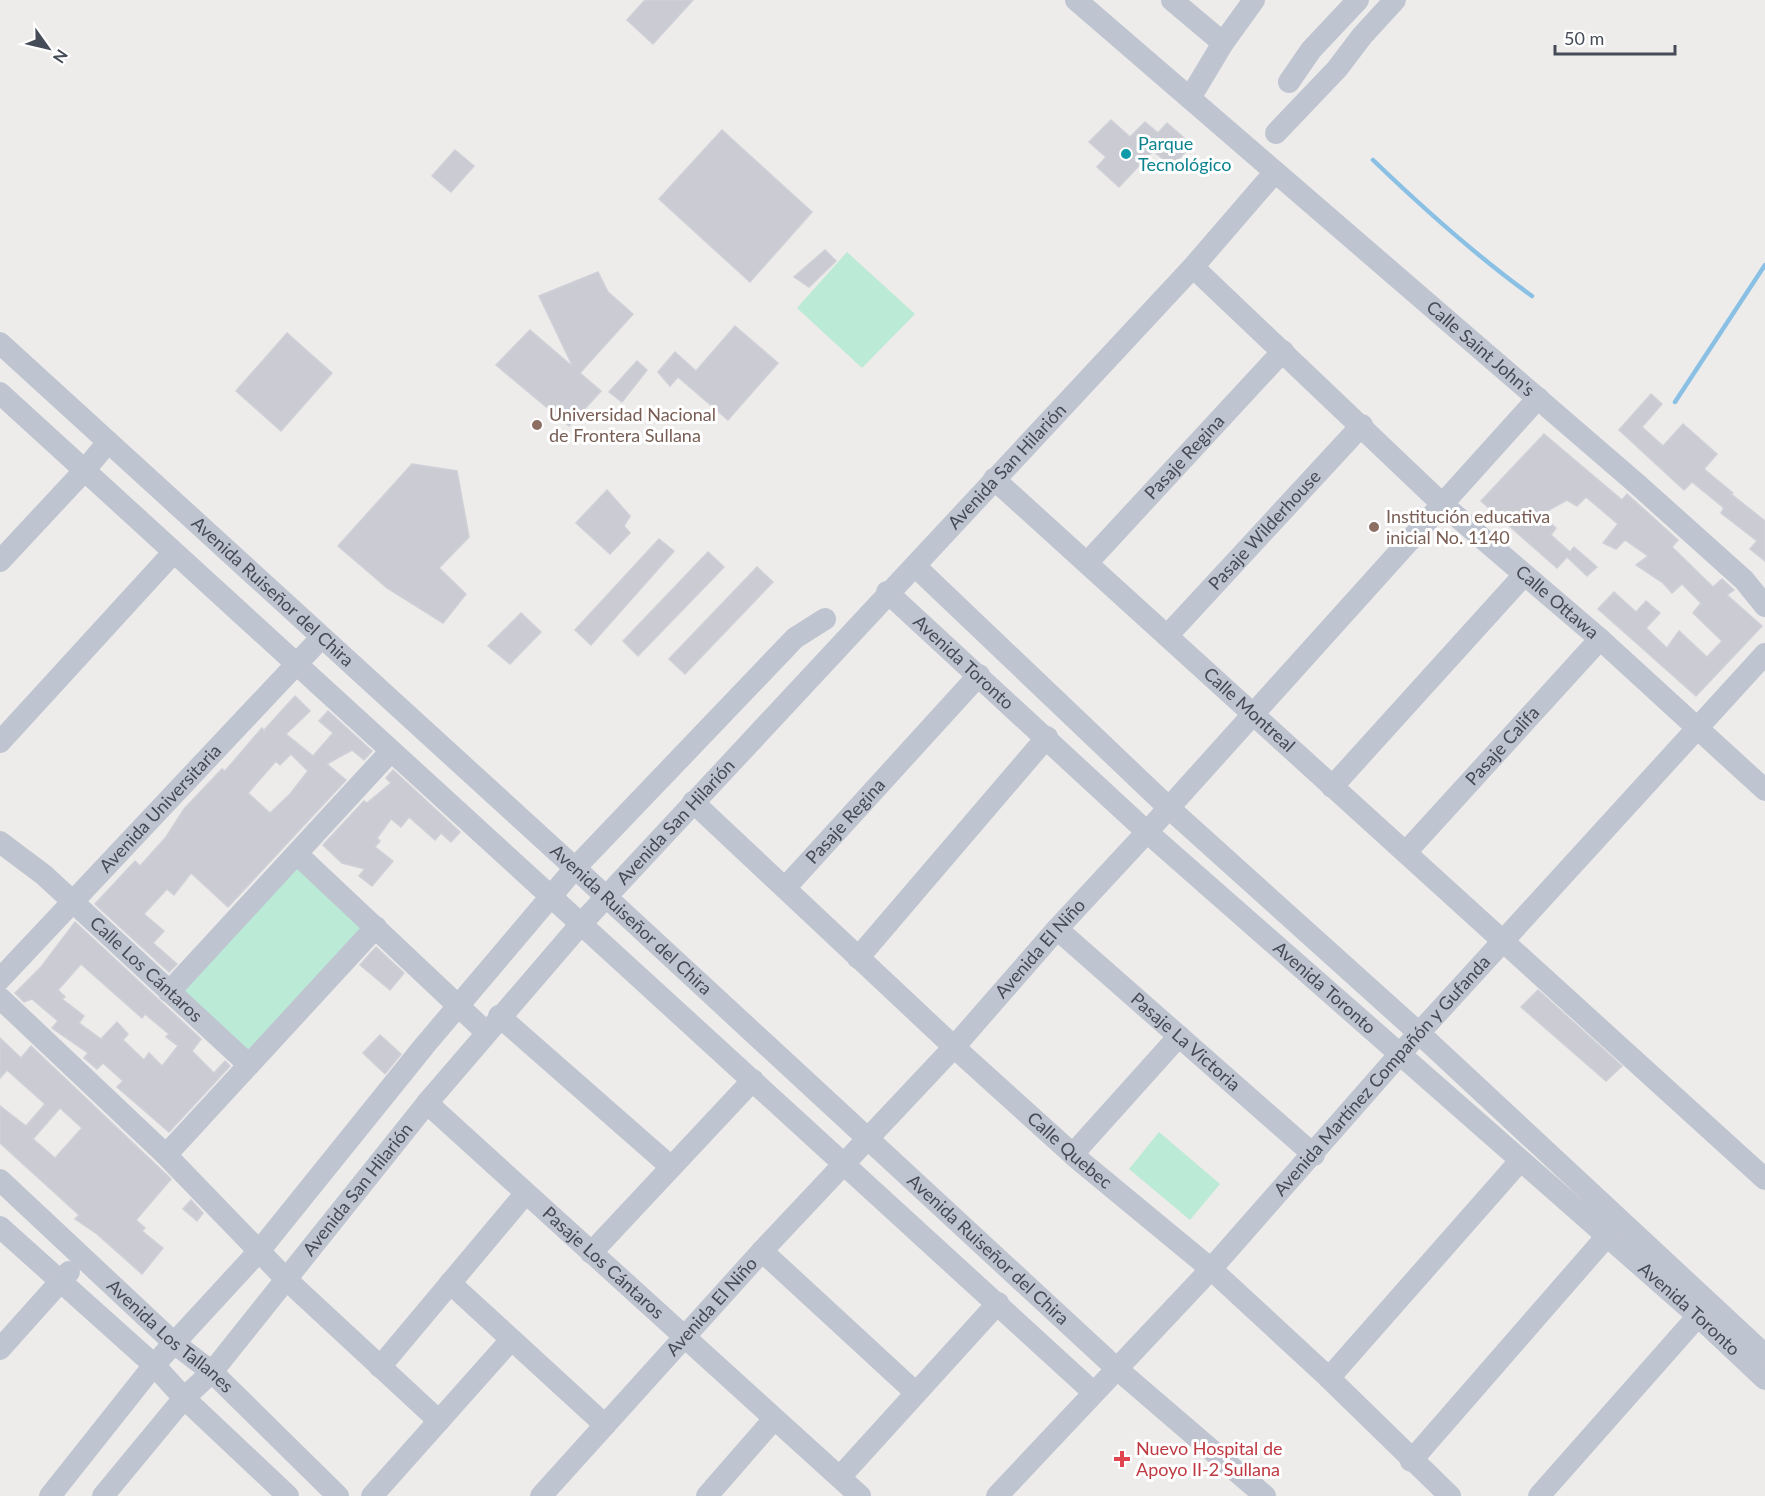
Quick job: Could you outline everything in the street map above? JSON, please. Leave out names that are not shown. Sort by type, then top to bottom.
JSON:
[{"type":"street","name":"Calle Saint John's","points":[[1076,0],[1538,398],[1744,580],[1765,606]]},
{"type":"street","points":[[1172,0],[1222,43]]},
{"type":"street","points":[[1190,98],[1222,43],[1254,0]]},
{"type":"street","points":[[1309,98],[1282,76],[1311,50],[1358,0]]},
{"type":"street","points":[[1276,133],[1395,0]]},
{"type":"street","name":"Avenida San Hilarión","points":[[103,1496],[184,1398],[212,1372],[492,1024],[605,897],[887,592],[915,566],[1193,267],[1275,172]]},
{"type":"street","name":"Calle Ottawa","points":[[1193,267],[1442,503],[1600,639],[1765,790]]},
{"type":"street","name":"Avenida Ruiseñor del Chira","points":[[0,343],[575,868],[1116,1368],[1265,1496]]},
{"type":"street","name":"Pasaje Regina","points":[[1087,562],[1283,351]]},
{"type":"street","points":[[0,393],[296,663],[390,752],[998,1303],[1093,1392]]},
{"type":"street","name":"Avenida El Niño","points":[[541,1496],[762,1251],[954,1047],[1057,929],[1148,832],[1252,713],[1538,398]]},
{"type":"street","name":"Pasaje Wilderhouse","points":[[1167,636],[1362,425]]},
{"type":"street","points":[[0,561],[108,442]]},
{"type":"street","name":"Calle Montreal","points":[[994,479],[1332,787],[1504,939],[1765,1179]]},
{"type":"street","points":[[0,742],[173,553]]},
{"type":"street","name":"Avenida Toronto","points":[[915,566],[1169,808],[1420,1034],[1765,1355]]},
{"type":"street","points":[[1332,787],[1524,575]]},
{"type":"street","name":"Avenida Toronto","points":[[887,592],[1148,832],[1698,1316],[1765,1379]]},
{"type":"street","name":"Avenida San Hilarión","points":[[50,1496],[154,1365],[259,1251],[458,1006],[575,868],[795,638],[825,619]]},
{"type":"street","name":"Avenida Universitaria","points":[[0,979],[321,638]]},
{"type":"street","name":"Pasaje Califa","points":[[1407,851],[1600,639]]},
{"type":"street","name":"Avenida Martínez Compañón y Gufanda","points":[[998,1496],[1093,1392],[1211,1269],[1314,1155],[1399,1055],[1765,654]]},
{"type":"street","name":"Pasaje Regina","points":[[785,888],[979,675]]},
{"type":"street","points":[[858,958],[1047,737]]},
{"type":"street","points":[[169,992],[390,752]]},
{"type":"street","name":"Calle Quebec","points":[[693,802],[954,1047],[1073,1154],[1211,1269],[1329,1378],[1411,1461],[1450,1496]]},
{"type":"street","name":"Calle Los Cántaros","points":[[0,842],[44,875],[72,900],[248,1064]]},
{"type":"street","points":[[297,854],[458,1006],[492,1024],[670,1166]]},
{"type":"street","points":[[166,1155],[376,927]]},
{"type":"street","name":"Pasaje La Victoria","points":[[1057,929],[1314,1155]]},
{"type":"street","points":[[0,998],[166,1155],[286,1280],[439,1421]]},
{"type":"street","points":[[1073,1154],[1179,1036]]},
{"type":"street","points":[[591,1253],[670,1166],[753,1080]]},
{"type":"street","name":"Pasaje Los Cántaros","points":[[427,1103],[684,1339],[860,1496]]},
{"type":"street","points":[[1329,1378],[1520,1161]]},
{"type":"street","name":"Avenida Los Tallanes","points":[[0,1180],[174,1343],[212,1372],[338,1496]]},
{"type":"street","points":[[380,1367],[525,1194]]},
{"type":"street","points":[[0,1227],[154,1365],[278,1493]]},
{"type":"street","points":[[1411,1461],[1607,1236]]},
{"type":"street","points":[[762,1251],[916,1393]]},
{"type":"street","points":[[0,1349],[82,1257]]},
{"type":"street","points":[[450,1283],[510,1341],[605,1425]]},
{"type":"street","points":[[840,1477],[998,1303]]},
{"type":"street","points":[[1539,1496],[1698,1316]]},
{"type":"street","points":[[372,1496],[510,1341]]},
{"type":"street","points":[[707,1496],[774,1419]]},
{"type":"green space","points":[[847,252],[915,314],[862,368],[797,308]]},
{"type":"green space","points":[[297,854],[376,927],[248,1064],[169,992]]},
{"type":"green space","points":[[1159,1132],[1220,1184],[1190,1220],[1129,1169]]},
{"type":"building","points":[[645,0],[693,0],[653,44],[627,20]]},
{"type":"building","name":"Parque Tecnológico","points":[[1111,120],[1130,137],[1145,122],[1158,133],[1167,123],[1192,145],[1172,166],[1153,151],[1119,187],[1097,167],[1106,157],[1089,142]]},
{"type":"building","points":[[722,130],[812,212],[750,282],[659,199]]},
{"type":"building","points":[[455,150],[474,166],[451,192],[432,176]]},
{"type":"building","points":[[825,250],[836,261],[809,287],[794,277]]},
{"type":"building","points":[[598,272],[608,292],[633,314],[580,373],[601,391],[569,426],[496,365],[530,330],[573,367],[539,296]]},
{"type":"building","points":[[735,326],[778,363],[728,420],[678,377],[670,386],[658,372],[675,352],[696,371]]},
{"type":"building","points":[[287,333],[332,373],[281,431],[236,391]]},
{"type":"building","points":[[637,361],[647,370],[622,402],[609,392]]},
{"type":"building","points":[[1651,394],[1662,404],[1642,427],[1663,446],[1683,424],[1717,454],[1704,469],[1765,521],[1765,561],[1750,549],[1757,541],[1721,513],[1724,508],[1692,482],[1684,490],[1619,430]]},
{"type":"building","points":[[1544,434],[1622,500],[1627,494],[1678,540],[1672,547],[1713,587],[1722,579],[1734,590],[1727,595],[1762,626],[1696,696],[1598,609],[1614,592],[1636,612],[1646,601],[1660,613],[1646,628],[1667,648],[1679,631],[1707,657],[1722,641],[1693,613],[1701,603],[1682,584],[1672,593],[1663,583],[1636,565],[1648,556],[1625,540],[1616,549],[1603,543],[1618,524],[1586,497],[1577,506],[1567,500],[1540,515],[1556,528],[1551,535],[1570,552],[1574,547],[1597,567],[1587,576],[1567,557],[1557,568],[1481,501]]},
{"type":"building","points":[[412,464],[457,471],[469,537],[439,568],[466,594],[443,623],[387,588],[338,546]]},
{"type":"building","points":[[607,490],[630,516],[624,526],[630,533],[610,554],[576,523]]},
{"type":"building","points":[[659,539],[674,551],[591,645],[575,630]]},
{"type":"building","points":[[708,552],[724,567],[638,656],[623,641]]},
{"type":"building","points":[[757,567],[773,582],[685,674],[669,659]]},
{"type":"building","points":[[521,613],[541,632],[510,664],[488,646]]},
{"type":"building","points":[[295,696],[310,711],[286,734],[313,756],[333,733],[319,721],[328,711],[372,751],[364,760],[352,750],[327,764],[346,780],[228,907],[191,873],[174,895],[167,889],[144,914],[164,931],[153,943],[177,964],[169,972],[95,904],[135,861],[140,866],[166,837],[184,809],[222,769],[225,771],[262,728],[265,732],[265,729]],"holes":[[[291,754],[308,771],[290,794],[270,813],[248,793],[276,761],[280,765]]]},
{"type":"building","points":[[393,770],[460,832],[451,842],[441,833],[435,840],[409,817],[401,827],[391,819],[377,838],[380,841],[375,847],[393,861],[372,886],[359,876],[365,869],[342,863],[323,845],[364,801],[367,803],[391,783],[386,778]]},
{"type":"building","points":[[75,922],[201,1039],[192,1051],[214,1073],[225,1061],[230,1066],[169,1132],[117,1087],[123,1081],[103,1063],[97,1069],[84,1058],[88,1053],[52,1028],[58,1021],[32,999],[24,1002],[15,993],[41,967]],"holes":[[[81,964],[142,1018],[145,1014],[169,1034],[166,1037],[178,1046],[162,1066],[149,1053],[144,1060],[123,1040],[128,1034],[117,1022],[101,1039],[79,1023],[84,1016],[62,999],[65,997],[58,990]]]},
{"type":"building","points":[[376,947],[404,973],[390,990],[360,965]]},
{"type":"building","points":[[1538,990],[1622,1066],[1606,1081],[1521,1007]]},
{"type":"building","points":[[380,1035],[401,1054],[385,1074],[363,1053]]},
{"type":"building","points":[[0,1038],[21,1058],[31,1046],[171,1179],[136,1220],[145,1228],[142,1231],[163,1248],[142,1274],[97,1234],[75,1219],[79,1215],[0,1143],[0,1106],[26,1126],[45,1104],[7,1070],[0,1078]],"holes":[[[60,1108],[82,1128],[55,1158],[33,1139]]]},
{"type":"building","points":[[191,1200],[203,1213],[197,1221],[183,1209]]},
{"type":"waterway","points":[[1373,160],[1450,231],[1532,296]]},
{"type":"waterway","points":[[1675,402],[1765,265]]},
{"type":"place","name":"Parque Tecnológico","points":[[1126,154]]},
{"type":"place","name":"Universidad Nacional de Frontera Sullana","points":[[537,425]]},
{"type":"place","name":"Institución educativa inicial No. 1140","points":[[1374,527]]},
{"type":"place","name":"Nuevo Hospital de Apoyo II-2 Sullana","points":[[1122,1459]]}]
